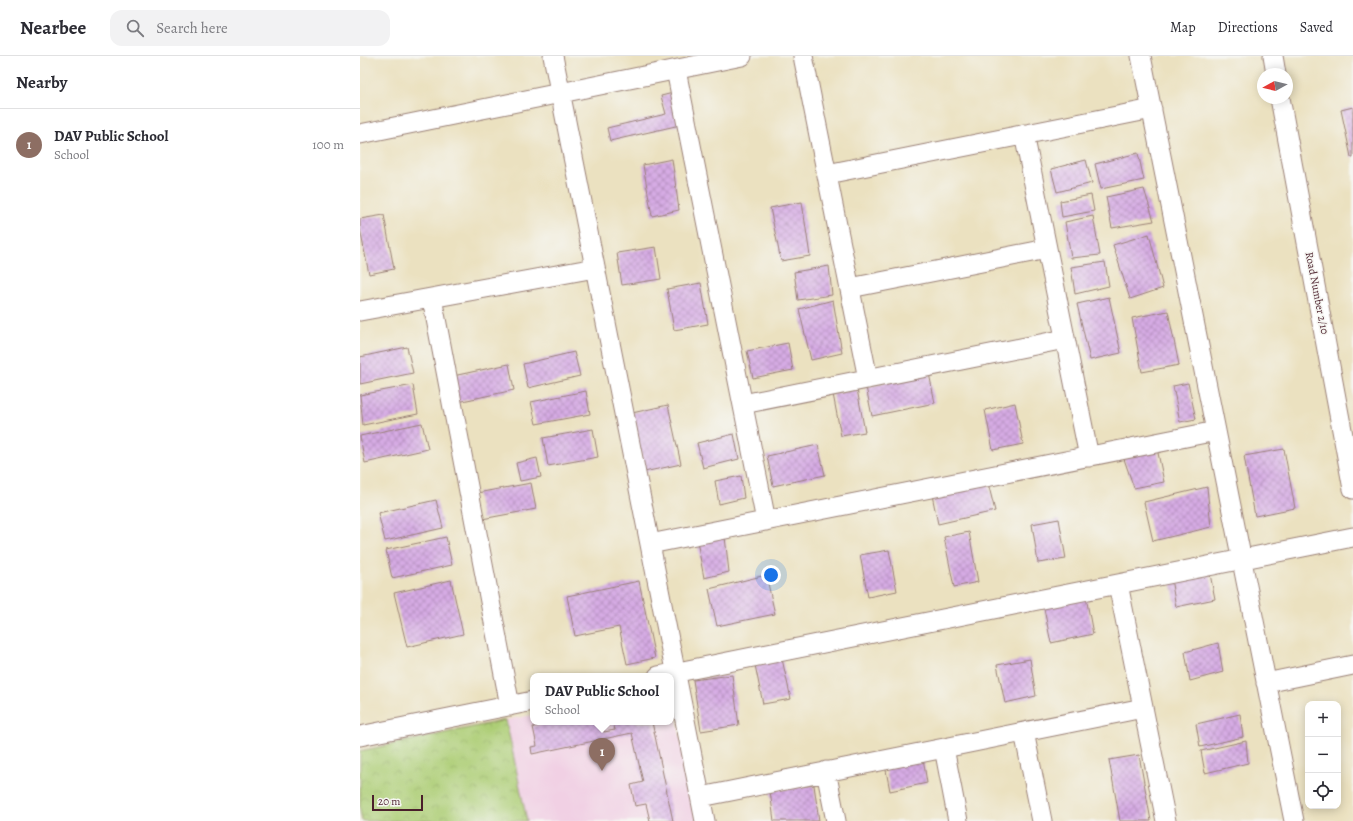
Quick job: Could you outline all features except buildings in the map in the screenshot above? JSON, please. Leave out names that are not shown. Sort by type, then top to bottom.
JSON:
[{"type":"street","points":[[553,56],[650,544],[667,673]]},
{"type":"street","points":[[360,134],[742,56]]},
{"type":"street","points":[[803,56],[868,378]]},
{"type":"street","points":[[1141,56],[1294,821]]},
{"type":"street","points":[[1273,56],[1275,68]]},
{"type":"street","points":[[676,70],[766,521]]},
{"type":"street","name":"Road Number 2/10","points":[[1281,104],[1353,489]]},
{"type":"street","points":[[827,174],[1152,109]]},
{"type":"street","points":[[1024,134],[1089,457]]},
{"type":"street","points":[[850,288],[1047,249]]},
{"type":"street","points":[[360,311],[595,268]]},
{"type":"street","points":[[432,298],[510,706]]},
{"type":"street","points":[[743,404],[1065,339]]},
{"type":"street","points":[[650,544],[1216,431]]},
{"type":"street","points":[[672,673],[1353,537]]},
{"type":"street","points":[[1118,584],[1166,821]]},
{"type":"street","points":[[1266,683],[1353,665]]},
{"type":"street","points":[[674,700],[705,821]]},
{"type":"street","points":[[360,736],[530,702]]},
{"type":"street","points":[[700,797],[1143,708]]},
{"type":"street","points":[[1024,732],[1042,821]]},
{"type":"street","points":[[944,748],[958,821]]},
{"type":"street","points":[[826,772],[836,821]]},
{"type":"shaded area","points":[[674,706],[697,821],[527,821],[506,720],[530,716],[530,725],[674,725]]},
{"type":"green space","points":[[506,720],[527,821],[362,821],[360,810],[360,751]]},
{"type":"place","name":"DAV Public School","points":[[602,771]]}]
